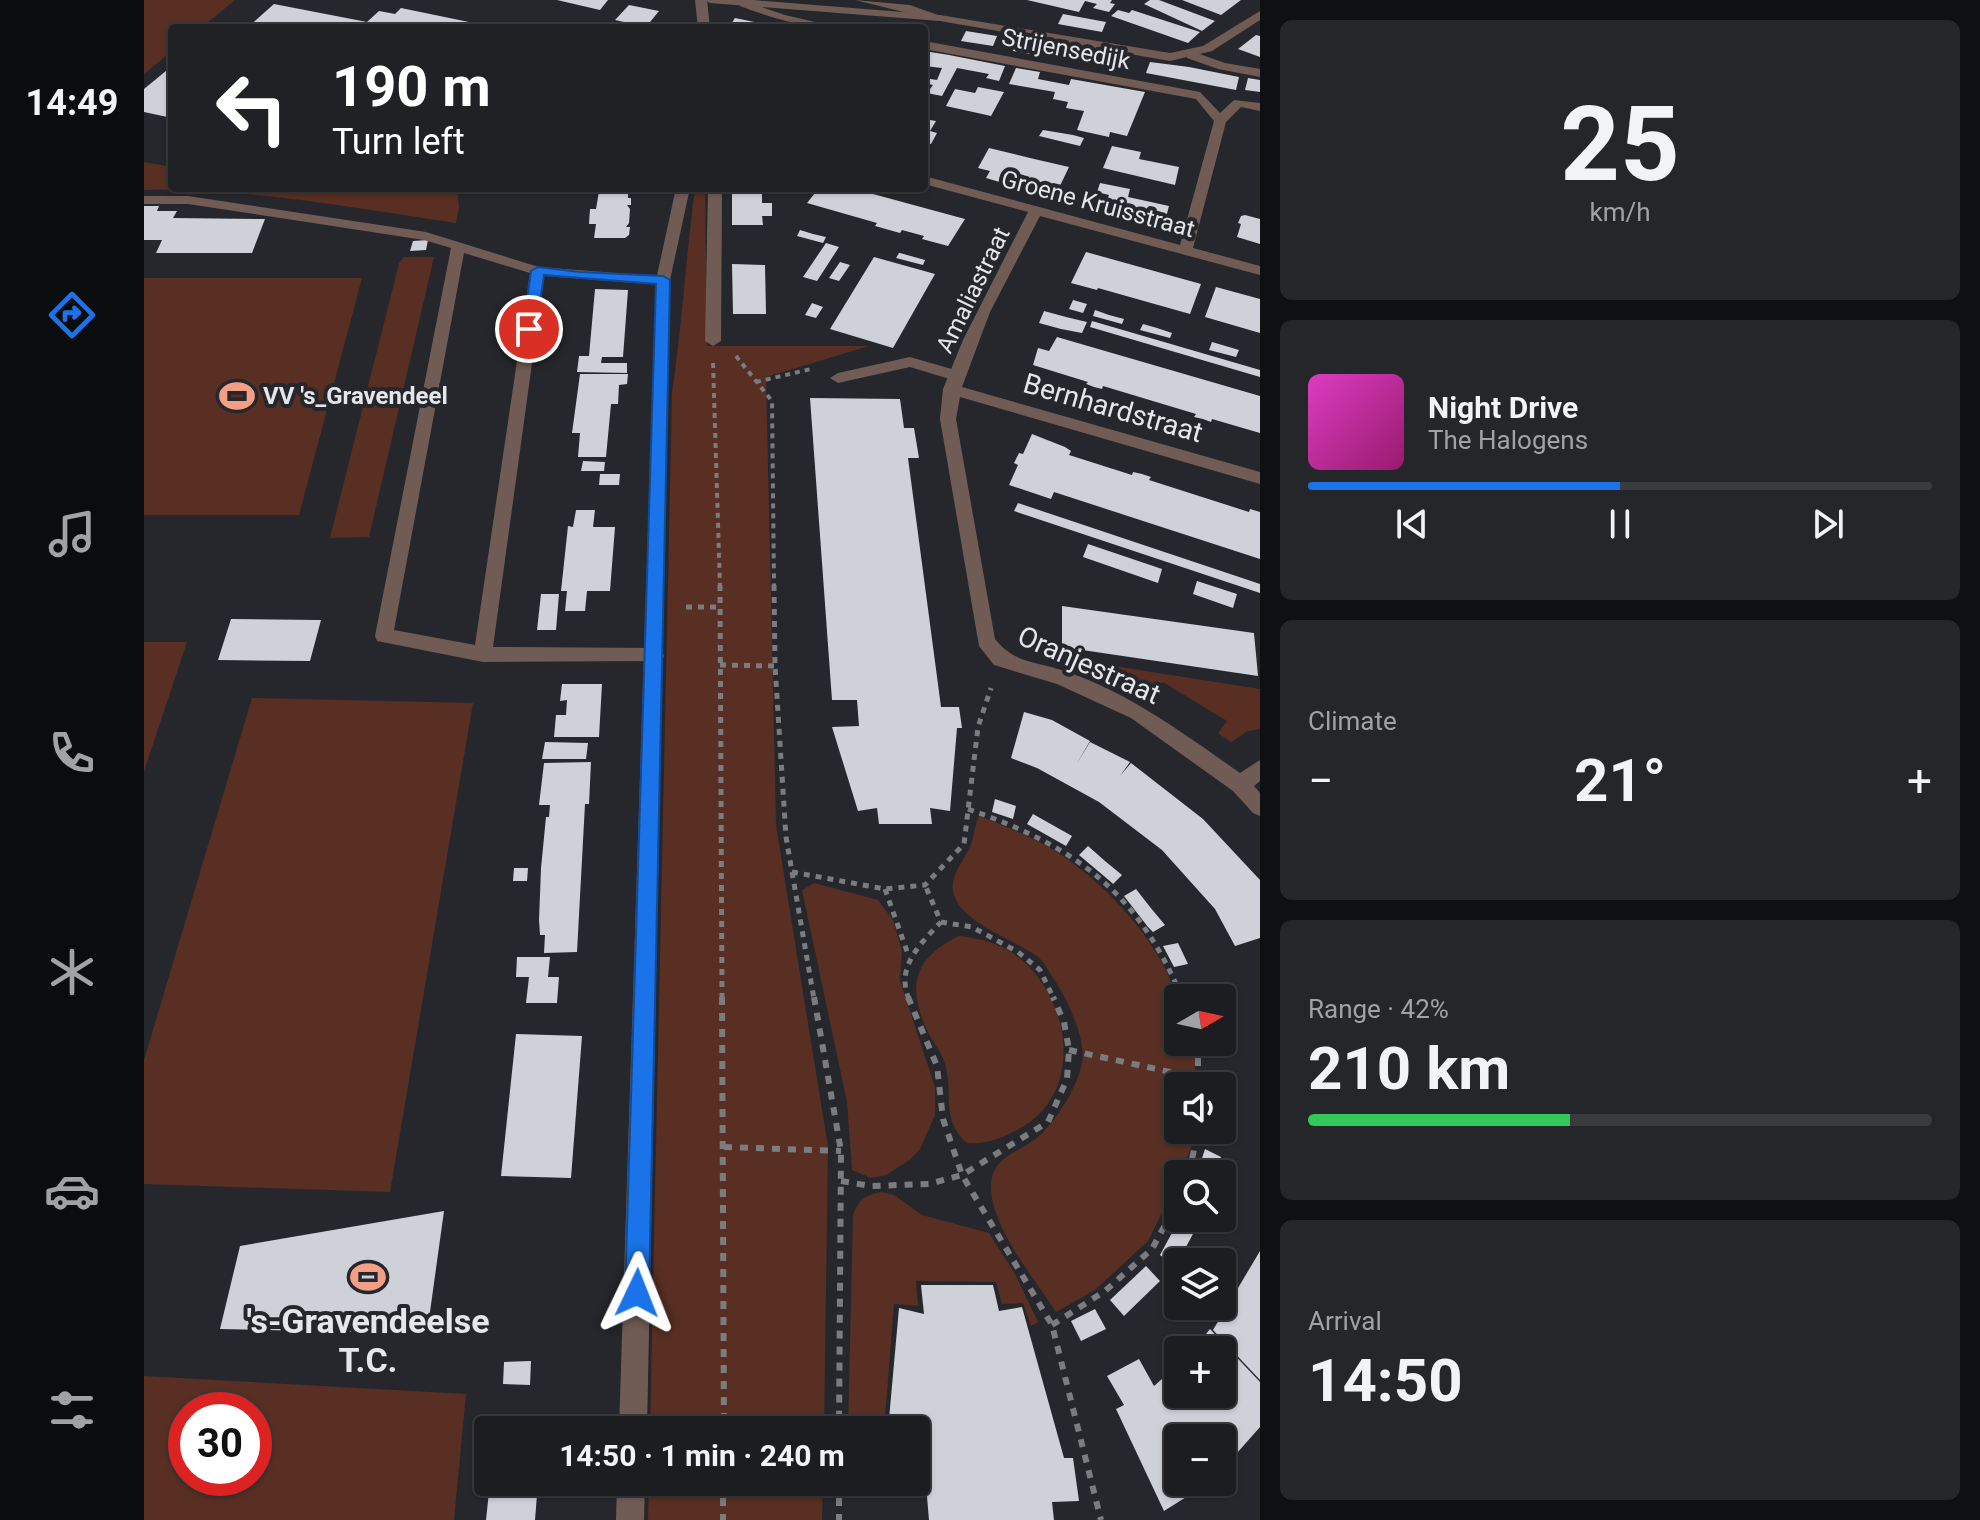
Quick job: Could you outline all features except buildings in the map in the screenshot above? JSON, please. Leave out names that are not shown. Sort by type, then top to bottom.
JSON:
[{"type":"street","points":[[701,0],[704,24]]},
{"type":"street","points":[[710,0],[940,18],[1170,57],[1191,55],[1213,47],[1260,14]]},
{"type":"street","points":[[861,0],[910,8],[940,18]]},
{"type":"street","points":[[744,4],[782,18],[814,24]]},
{"type":"street","name":"Strijensedijk","points":[[928,46],[1200,96],[1220,121]]},
{"type":"street","points":[[1191,55],[1222,66],[1260,73]]},
{"type":"street","points":[[1185,251],[1220,121],[1238,103],[1260,107]]},
{"type":"street","name":"Groene Kruisstraat","points":[[928,181],[1260,271]]},
{"type":"street","points":[[633,1416],[663,280],[682,192]]},
{"type":"street","points":[[713,341],[715,192]]},
{"type":"street","points":[[144,200],[188,200],[426,236],[538,271],[663,280]]},
{"type":"street","name":"Amaliastraat","points":[[954,383],[1003,272],[1036,210]]},
{"type":"street","points":[[458,248],[384,636],[483,654],[655,656]]},
{"type":"street","points":[[483,654],[538,271]]},
{"type":"street","name":"Bernhardstraat","points":[[838,378],[910,362],[954,383],[1260,478]]},
{"type":"street","name":"Oranjestraat","points":[[954,383],[948,419],[986,641],[1001,660],[1062,678],[1138,712],[1240,785],[1260,807]]},
{"type":"street","points":[[1240,785],[1260,769]]},
{"type":"street","points":[[630,1520],[631,1496]]},
{"type":"path","points":[[724,1416],[721,607],[713,341],[731,349],[772,401],[775,666],[786,837],[841,1151],[839,1416]]},
{"type":"path","points":[[792,872],[885,889],[925,885],[964,844],[978,727],[1001,660]]},
{"type":"path","points":[[719,665],[775,666]]},
{"type":"path","points":[[968,809],[1069,853],[1109,886],[1157,947],[1175,984]]},
{"type":"path","points":[[925,885],[941,922]]},
{"type":"path","points":[[885,889],[909,957],[906,993],[937,1066],[943,1119],[962,1175],[1052,1325],[1101,1520]]},
{"type":"path","points":[[909,957],[941,922]]},
{"type":"path","points":[[841,1181],[871,1186],[929,1184],[962,1175],[1048,1122],[1067,1079],[1069,1050],[1064,1022],[1040,970],[1018,952],[972,927],[941,922]]},
{"type":"path","points":[[1069,1050],[1164,1074]]},
{"type":"path","points":[[724,1147],[841,1151]]},
{"type":"path","points":[[1052,1325],[1105,1291],[1152,1249],[1164,1227]]},
{"type":"path","points":[[723,1496],[723,1520]]},
{"type":"path","points":[[839,1496],[839,1520]]},
{"type":"shaded area","points":[[144,0],[235,0],[206,24],[168,24],[168,54],[144,74]]},
{"type":"shaded area","points":[[144,162],[168,166],[168,190],[144,190]]},
{"type":"shaded area","points":[[223,192],[457,192],[459,208],[456,223]]},
{"type":"shaded area","points":[[695,192],[705,192],[707,346],[869,346],[766,377],[776,825],[828,1147],[824,1416],[650,1416],[672,393]]},
{"type":"shaded area","points":[[404,257],[434,257],[369,537],[330,538],[399,263]]},
{"type":"shaded area","name":"VV 's_Gravendeel","points":[[144,278],[362,278],[299,515],[144,515]]},
{"type":"shaded area","points":[[144,642],[187,642],[144,771]]},
{"type":"shaded area","points":[[1050,656],[1260,689],[1260,729],[1248,731],[1231,742],[1218,733],[1227,721],[1163,682],[1148,702],[1095,676],[1050,661]]},
{"type":"shaded area","points":[[252,698],[473,703],[390,1192],[144,1184],[144,1060]]},
{"type":"shaded area","points":[[979,816],[1047,846],[1087,874],[1126,912],[1157,954],[1171,984],[1164,984],[1164,1056],[1195,1056],[1195,1072],[1164,1072],[1164,1144],[1192,1144],[1186,1160],[1164,1160],[1164,1209],[1148,1241],[1095,1290],[1056,1312],[1005,1234],[993,1201],[991,1185],[1002,1161],[1039,1136],[1060,1112],[1079,1072],[1083,1053],[1069,1007],[1041,960],[972,918],[954,895],[954,877],[971,844]]},
{"type":"shaded area","points":[[814,883],[878,900],[893,920],[902,951],[900,981],[935,1087],[935,1115],[920,1149],[911,1159],[886,1175],[871,1178],[852,1170],[847,1102],[802,890]]},
{"type":"shaded area","points":[[959,936],[1000,946],[1028,965],[1045,987],[1057,1011],[1063,1038],[1063,1065],[1056,1090],[1041,1112],[1012,1133],[981,1143],[967,1143],[953,1124],[944,1061],[922,1017],[916,989],[923,965],[932,954]]},
{"type":"shaded area","points":[[881,1192],[894,1195],[922,1215],[989,1233],[1015,1274],[1038,1322],[1031,1326],[1023,1303],[1002,1304],[996,1282],[916,1281],[918,1306],[894,1304],[885,1416],[848,1416],[853,1216],[863,1199]]},
{"type":"shaded area","points":[[144,1376],[466,1394],[454,1520],[144,1520]]},
{"type":"shaded area","points":[[649,1496],[823,1496],[822,1520],[648,1520]]},
{"type":"place","name":"VV 's_Gravendeel","points":[[237,396]]},
{"type":"place","name":"'s-Gravendeelse T.C.","points":[[368,1277]]},
{"type":"route","points":[[529,329],[538,271],[663,280],[637,1293]]}]
